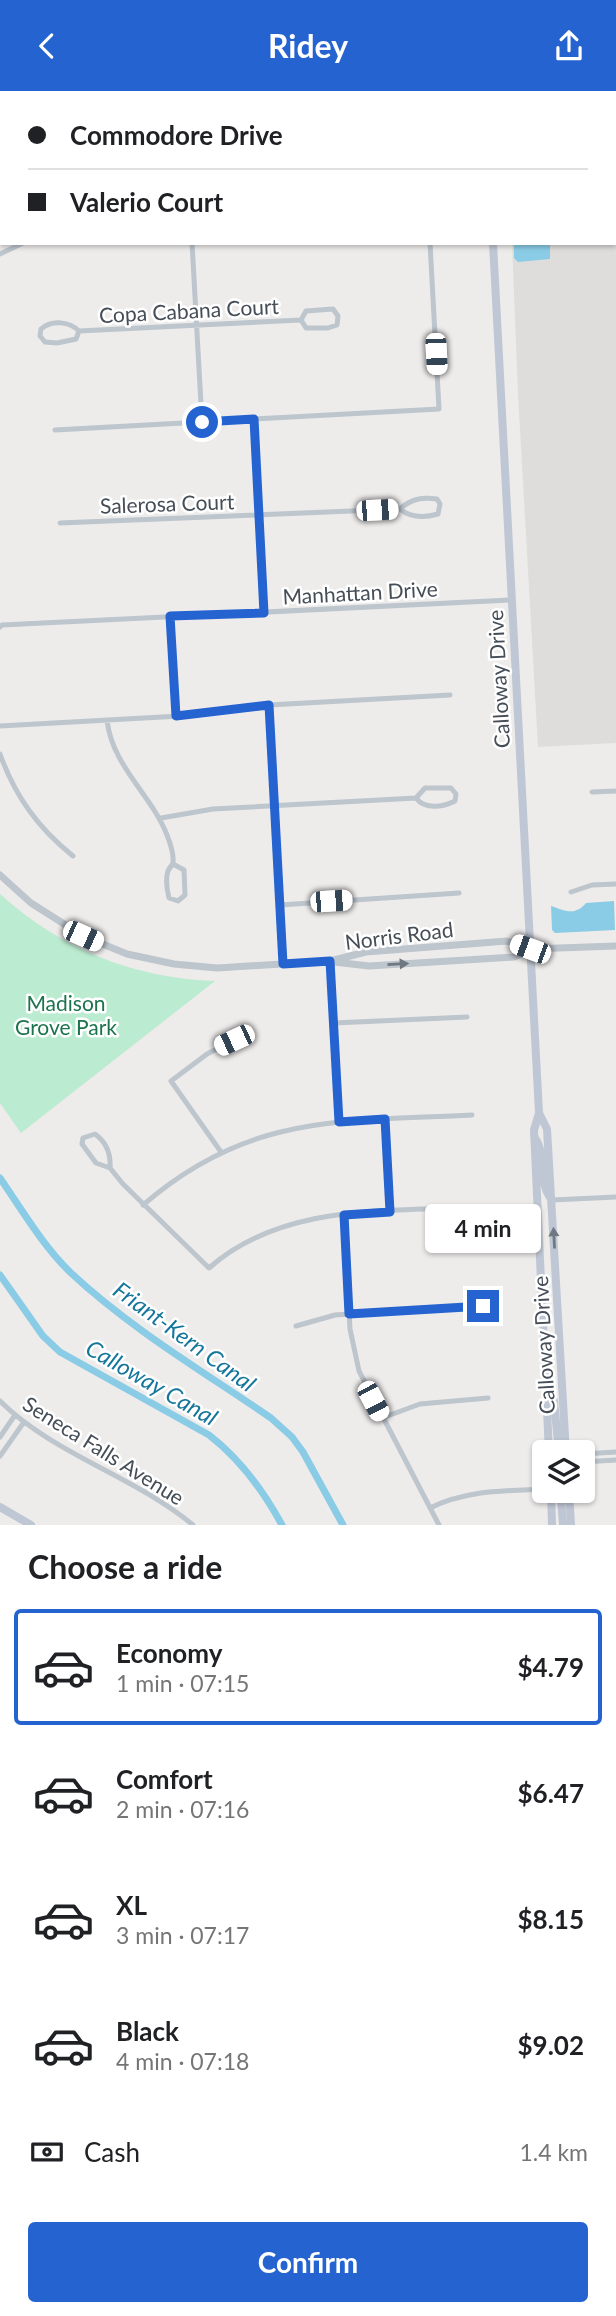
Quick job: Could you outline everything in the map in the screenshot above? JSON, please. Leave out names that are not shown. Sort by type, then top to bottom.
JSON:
[{"type":"main road","name":"Calloway Drive","points":[[493,245],[539,1113],[534,1136],[549,1440]]},
{"type":"main road","name":"Calloway Drive","points":[[539,1113],[547,1129],[565,1440]]},
{"type":"main road","points":[[534,1136],[541,1148],[545,1190],[552,1200]]},
{"type":"main road","points":[[546,1387],[554,1401],[558,1440]]},
{"type":"main road","points":[[551,1503],[552,1525]]},
{"type":"main road","points":[[561,1503],[563,1525]]},
{"type":"main road","points":[[570,1503],[571,1525]]},
{"type":"main road","points":[[0,1507],[31,1525]]},
{"type":"street","points":[[0,254],[19,245]]},
{"type":"street","points":[[192,245],[202,422]]},
{"type":"street","points":[[55,430],[439,409],[430,245]]},
{"type":"street","name":"Copa Cabana Court","points":[[333,309],[338,316],[337,325],[328,328],[306,328],[301,320],[306,311],[333,309]]},
{"type":"street","name":"Copa Cabana Court","points":[[79,331],[76,339],[68,341],[45,342],[40,336],[41,329],[46,325],[57,323],[72,324],[79,331],[301,320]]},
{"type":"street","points":[[254,419],[264,613]]},
{"type":"street","name":"Salerosa Court","points":[[60,523],[181,516],[259,517],[400,509],[410,500],[429,498],[437,499],[440,504],[438,513],[431,516],[408,516],[400,509]]},
{"type":"street","name":"Manhattan Drive","points":[[1,625],[511,600]]},
{"type":"street","points":[[170,616],[176,716]]},
{"type":"street","points":[[0,726],[176,716],[269,705],[450,695]]},
{"type":"street","points":[[269,705],[283,964]]},
{"type":"street","points":[[107,720],[109,735],[118,758],[161,818],[172,852],[173,864],[167,876],[167,890],[169,898],[178,901],[186,895],[186,882],[184,870],[173,864]]},
{"type":"street","points":[[0,754],[23,804],[45,831],[73,856]]},
{"type":"street","points":[[161,818],[213,809],[416,798],[425,787],[451,788],[456,794],[455,801],[435,806],[420,803],[416,798]]},
{"type":"street","points":[[592,792],[616,791]]},
{"type":"street","name":"Norris Road","points":[[0,875],[31,903],[66,927],[127,954],[174,964],[218,968],[330,961],[366,952],[507,941],[530,949],[616,946]]},
{"type":"street","points":[[571,892],[592,885],[616,884]]},
{"type":"street","points":[[280,905],[459,893]]},
{"type":"street","points":[[339,1122],[330,961],[382,965],[514,957],[530,949]]},
{"type":"street","points":[[334,1023],[467,1017]]},
{"type":"street","points":[[221,1151],[171,1081],[207,1054],[234,1040]]},
{"type":"street","points":[[143,1205],[179,1176],[221,1151],[267,1134],[339,1122],[472,1115]]},
{"type":"street","points":[[385,1119],[390,1212]]},
{"type":"street","points":[[110,1168],[109,1153],[101,1138],[95,1134],[83,1138],[82,1143],[96,1163],[110,1168],[143,1205],[209,1268],[244,1243],[281,1226],[313,1218],[478,1207]]},
{"type":"street","points":[[552,1200],[616,1197]]},
{"type":"street","points":[[344,1215],[349,1314],[359,1371],[439,1525]]},
{"type":"street","points":[[296,1327],[320,1318],[349,1314],[483,1306]]},
{"type":"street","points":[[382,1418],[420,1404],[488,1398]]},
{"type":"street","name":"Seneca Falls Avenue","points":[[0,1401],[24,1422],[193,1525]]},
{"type":"street","points":[[0,1437],[15,1415]]},
{"type":"street","points":[[0,1456],[24,1422]]},
{"type":"street","points":[[595,1453],[616,1452]]},
{"type":"street","points":[[595,1461],[616,1460]]},
{"type":"street","points":[[430,1508],[466,1494],[532,1490]]},
{"type":"shaded area","points":[[512,245],[616,245],[616,743],[538,747]]},
{"type":"green space","name":"Madison Grove Park","points":[[0,894],[48,930],[100,957],[155,974],[215,981],[21,1133],[0,1103]]},
{"type":"water","points":[[514,245],[550,245],[550,259],[518,262],[514,258]]},
{"type":"water","points":[[614,901],[615,930],[555,933],[552,930],[551,906],[573,911],[586,903]]},
{"type":"waterway","name":"Friant-Kern Canal","points":[[0,1178],[42,1240],[71,1273],[118,1313],[271,1418],[292,1437],[343,1525]]},
{"type":"waterway","name":"Calloway Canal","points":[[0,1275],[43,1336],[60,1352],[209,1435],[220,1444],[250,1476],[282,1525]]},
{"type":"route","points":[[202,422],[254,419],[264,613],[170,616],[176,716],[269,705],[283,964],[330,961],[339,1122],[385,1119],[390,1212],[344,1215],[349,1314],[483,1306]]}]
